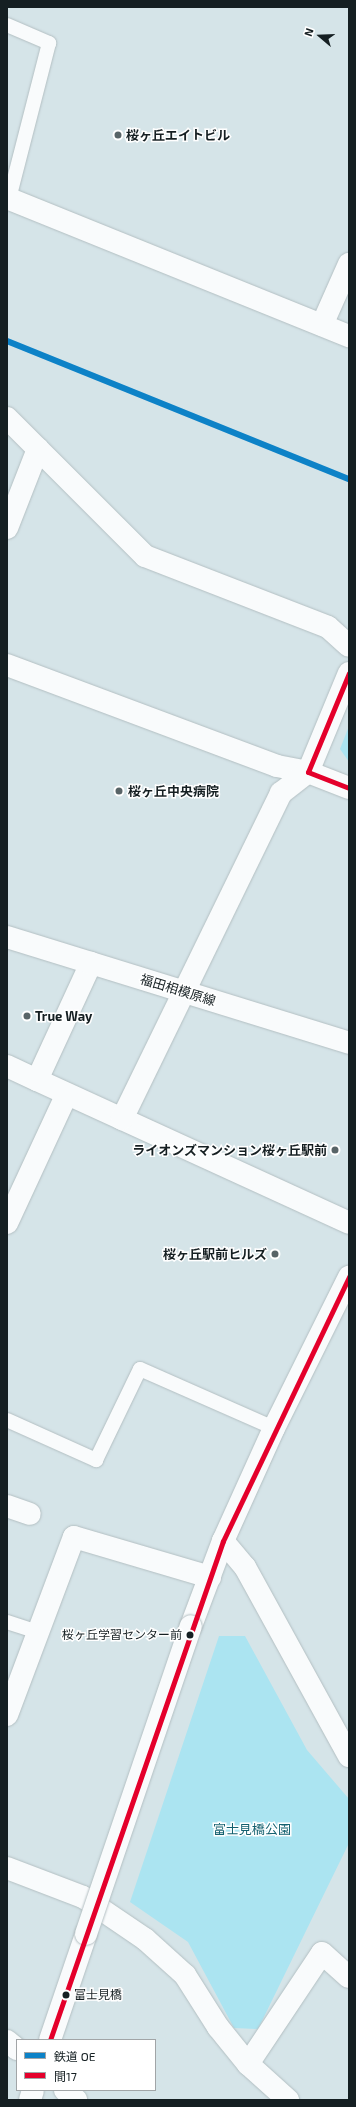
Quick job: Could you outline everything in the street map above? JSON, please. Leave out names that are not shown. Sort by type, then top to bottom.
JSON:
[{"type":"street","points":[[8,198],[349,336]]},
{"type":"street","points":[[322,325],[349,264]]},
{"type":"street","points":[[7,418],[145,556],[328,627],[349,646]]},
{"type":"street","points":[[7,528],[38,449]]},
{"type":"street","points":[[7,665],[277,766],[308,772],[349,788]]},
{"type":"street","points":[[122,1119],[281,792],[308,772],[349,673]]},
{"type":"street","name":"福田相模原線","points":[[7,937],[349,1043]]},
{"type":"street","points":[[37,1080],[91,963]]},
{"type":"street","points":[[7,1066],[349,1223]]},
{"type":"street","points":[[7,1223],[67,1094]]},
{"type":"street","points":[[50,2039],[191,1626],[223,1541],[274,1428],[349,1278]]},
{"type":"street","points":[[7,1506],[30,1514]]},
{"type":"street","points":[[7,1715],[36,1632],[74,1537],[210,1577]]},
{"type":"street","points":[[223,1541],[245,1567],[349,1756]]},
{"type":"street","points":[[7,1868],[83,1897],[145,1939],[185,1975],[218,2027],[248,2064],[288,2100]]},
{"type":"street","points":[[248,2064],[322,1953],[349,1977]]},
{"type":"street","points":[[7,2041],[16,2048]]},
{"type":"street","points":[[66,2091],[76,2100]]},
{"type":"lane","points":[[7,25],[49,43],[8,198]]},
{"type":"lane","points":[[7,1420],[96,1460],[140,1369],[274,1428]]},
{"type":"lane","points":[[7,1622],[36,1632]]},
{"type":"green space","points":[[349,726],[349,762],[340,749]]},
{"type":"green space","name":"富士見橋公園","points":[[219,1636],[245,1636],[307,1750],[349,1799],[349,1843],[258,2029],[234,2028],[188,1942],[130,1902]]},
{"type":"rail line","name":"OE","points":[[7,341],[349,479]]},
{"type":"transit line","name":"間17","points":[[349,673],[308,772],[349,788]]},
{"type":"transit line","name":"間17","points":[[50,2039],[223,1541],[349,1277]]},
{"type":"place","name":"桜ヶ丘エイトビル","points":[[118,135]]},
{"type":"place","name":"桜ヶ丘中央病院","points":[[119,791]]},
{"type":"place","name":"True Way","points":[[27,1016]]},
{"type":"place","name":"ライオンズマンション桜ヶ丘駅前","points":[[335,1150]]},
{"type":"place","name":"桜ヶ丘駅前ヒルズ","points":[[275,1254]]},
{"type":"place","name":"桜ヶ丘学習センター前","points":[[190,1635]]},
{"type":"place","name":"富士見橋","points":[[66,1995]]}]
